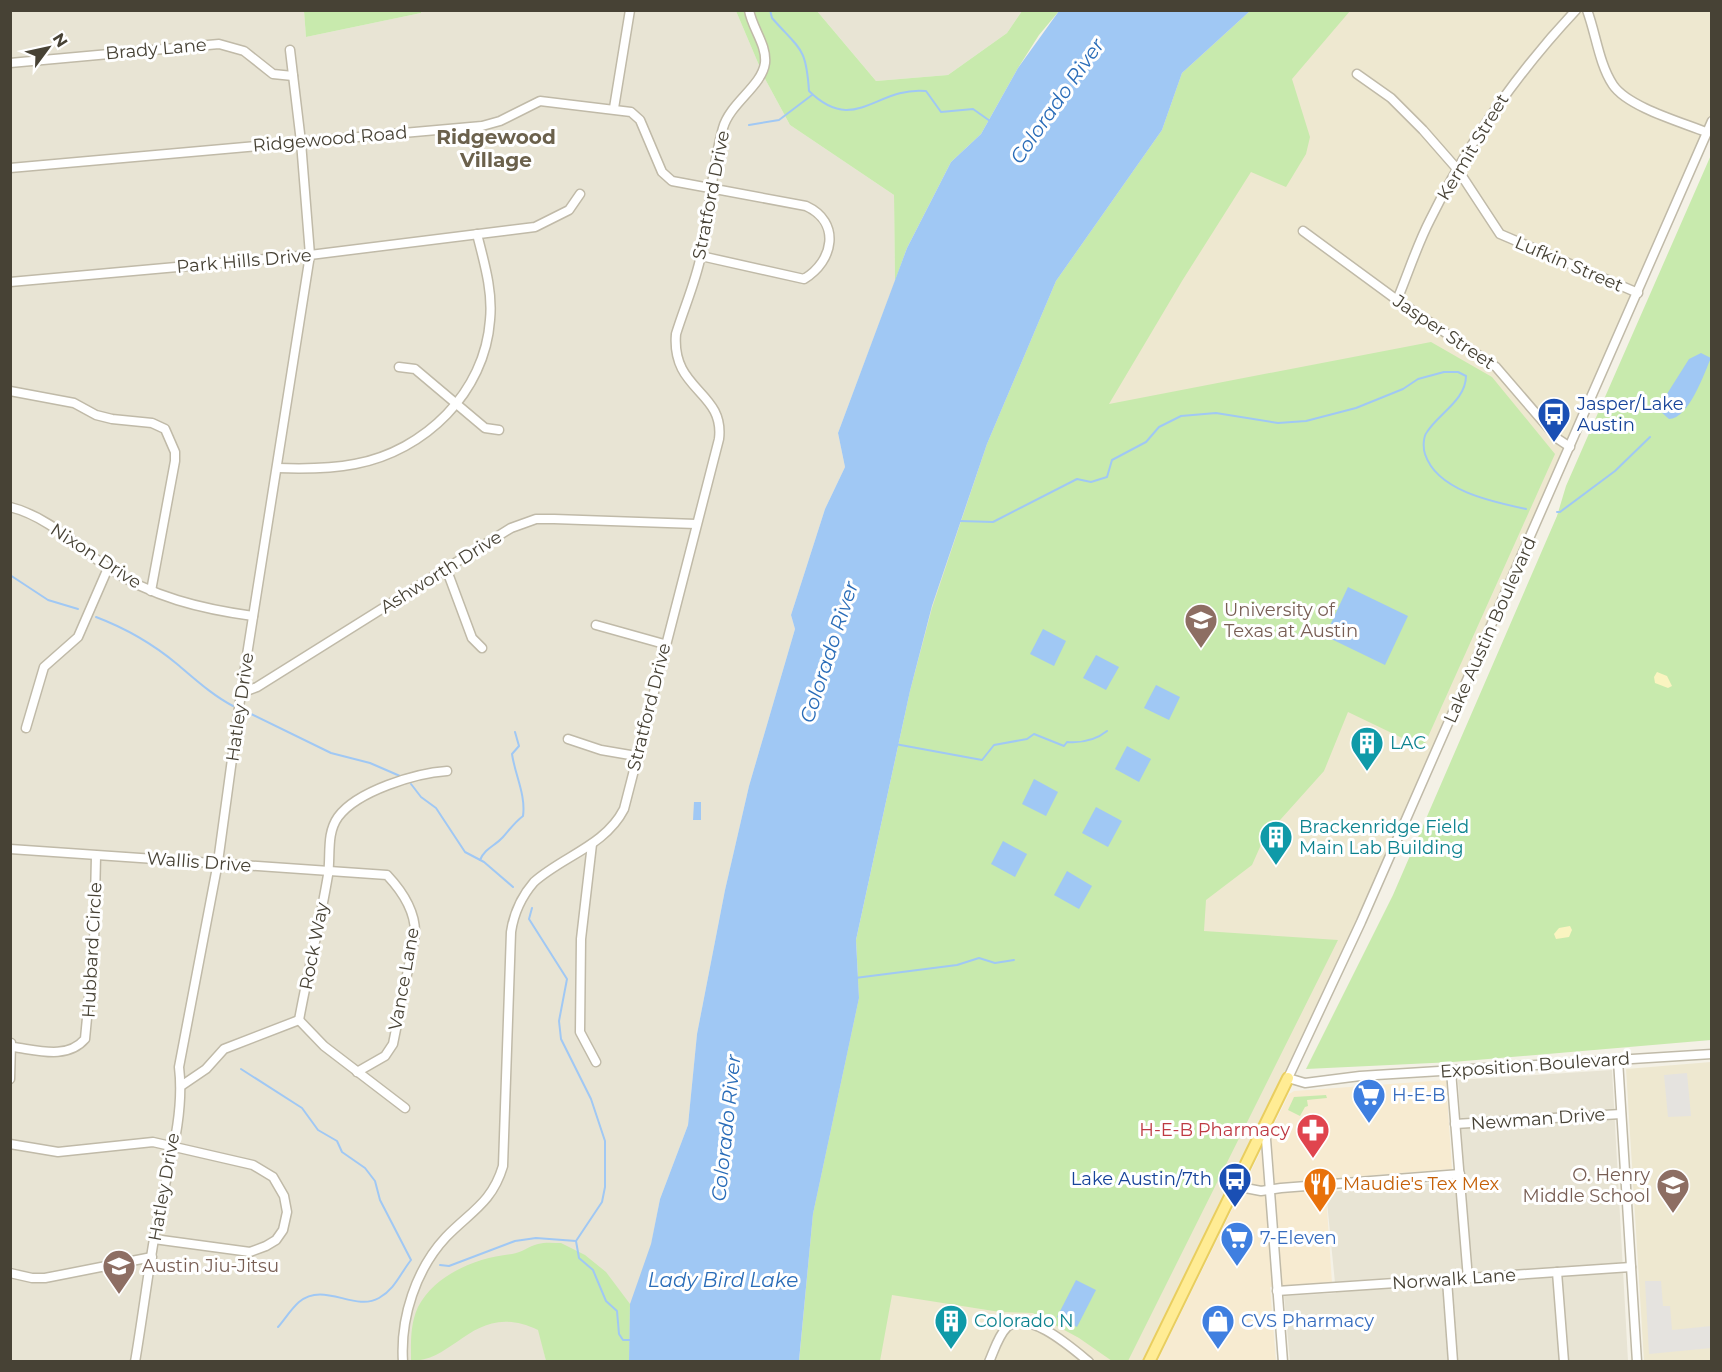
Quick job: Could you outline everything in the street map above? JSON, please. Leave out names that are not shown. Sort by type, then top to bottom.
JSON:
[{"type":"main road","name":"Lake Austin Boulevard","points":[[1149,1362],[1288,1078]]},
{"type":"street","points":[[614,108],[630,10]]},
{"type":"street","name":"Stratford Drive","points":[[403,1362],[406,1318],[425,1264],[447,1236],[487,1201],[499,1181],[503,1166],[511,932],[515,912],[526,891],[541,876],[592,844],[618,820],[624,809],[664,644],[719,439],[719,421],[709,402],[680,369],[675,346],[676,334],[701,256],[709,189],[728,116],[756,82],[765,64],[762,45],[749,10]]},
{"type":"street","name":"Kermit Street","points":[[1397,300],[1429,221],[1458,170],[1512,84],[1576,10]]},
{"type":"street","points":[[1587,10],[1606,71],[1620,94],[1706,132]]},
{"type":"street","name":"Brady Lane","points":[[10,63],[219,44],[244,51],[273,74],[293,76]]},
{"type":"street","name":"Hatley Drive","points":[[135,1362],[154,1239],[172,1148],[181,1086],[179,1067],[218,862],[241,693],[310,255],[301,142],[290,50]]},
{"type":"street","name":"Lufkin Street","points":[[1357,74],[1391,98],[1458,170],[1500,234],[1638,293]]},
{"type":"street","name":"Ridgewood Road","points":[[10,168],[482,126],[500,121],[540,101],[614,108],[631,112],[640,120],[667,177],[709,189],[813,210],[826,221],[829,235],[827,256],[813,274],[804,279],[701,256]]},
{"type":"street","name":"Lake Austin Boulevard","points":[[1288,1078],[1361,922],[1712,121]]},
{"type":"street","name":"Park Hills Drive","points":[[10,282],[310,255],[535,227],[569,210],[580,194]]},
{"type":"street","name":"Jasper Street","points":[[1303,231],[1397,300],[1496,367],[1557,437],[1570,447]]},
{"type":"street","points":[[277,468],[310,469],[356,464],[382,456],[432,428],[457,404],[475,378],[487,346],[491,319],[490,289],[477,234]]},
{"type":"street","points":[[399,367],[415,369],[485,428],[499,430]]},
{"type":"street","points":[[10,391],[74,403],[96,415],[153,423],[165,429],[175,452],[175,461],[151,591]]},
{"type":"street","name":"Nixon Drive","points":[[10,507],[33,515],[108,568],[151,591],[205,609],[254,616]]},
{"type":"street","name":"Ashworth Drive","points":[[241,693],[257,687],[492,538],[536,519],[696,524]]},
{"type":"street","points":[[26,728],[44,667],[78,637],[108,568]]},
{"type":"street","points":[[446,568],[472,638],[482,648]]},
{"type":"street","points":[[596,625],[664,644]]},
{"type":"street","points":[[568,739],[600,750],[636,756]]},
{"type":"street","name":"Rock Way","points":[[299,1020],[328,872],[329,841],[337,818],[350,805],[424,773],[447,771]]},
{"type":"street","points":[[592,844],[581,939],[580,1032],[596,1062]]},
{"type":"street","name":"Wallis Drive","points":[[10,849],[387,875]]},
{"type":"street","name":"Hubbard Circle","points":[[11,1044],[57,1053],[78,1047],[85,1039],[94,944],[96,856]]},
{"type":"street","name":"Vance Lane","points":[[357,1072],[385,1056],[393,1044],[415,935],[416,923],[412,911],[387,875]]},
{"type":"street","points":[[181,1086],[198,1076],[224,1049],[299,1020],[324,1046],[405,1108]]},
{"type":"street","points":[[10,1079],[11,1044]]},
{"type":"street","name":"Exposition Boulevard","points":[[1288,1078],[1305,1083],[1712,1054]]},
{"type":"street","points":[[1618,1060],[1637,1362]]},
{"type":"street","points":[[1451,1071],[1468,1278]]},
{"type":"street","name":"Newman Drive","points":[[1455,1124],[1621,1113]]},
{"type":"street","points":[[1265,1123],[1283,1362]]},
{"type":"street","points":[[10,1144],[58,1152],[153,1142],[253,1165],[273,1177],[284,1196],[287,1212],[283,1230],[276,1240],[250,1252],[154,1239]]},
{"type":"street","points":[[1235,1186],[1261,1191],[1460,1174]]},
{"type":"street","points":[[10,1273],[32,1278],[45,1278],[152,1257]]},
{"type":"street","name":"Norwalk Lane","points":[[1277,1291],[1631,1268]]},
{"type":"street","points":[[1557,1272],[1564,1362]]},
{"type":"street","points":[[1447,1280],[1453,1362]]},
{"type":"street","points":[[989,1362],[1001,1335],[1008,1326],[1018,1321],[1031,1323],[1063,1341],[1089,1362]]},
{"type":"shaded area","points":[[10,11],[304,11],[306,37],[421,13],[421,11],[736,11],[764,77],[790,125],[894,195],[895,281],[838,433],[845,467],[825,509],[791,615],[795,629],[749,786],[725,890],[697,1034],[688,1125],[660,1199],[629,1359],[539,1330],[546,1361],[11,1361]]},
{"type":"shaded area","points":[[817,11],[1022,11],[1007,33],[948,75],[876,81]]},
{"type":"shaded area","name":"University of Texas at Austin","points":[[1250,11],[1711,11],[1711,121],[1361,922],[1149,1361],[799,1362],[813,1214],[910,691],[932,606],[987,444],[1056,281],[1162,130],[1182,73]]},
{"type":"shaded area","name":"O. Henry Middle School","points":[[1711,1062],[1711,1360],[1644,1361],[1626,1069]]},
{"type":"shaded area","points":[[1612,1070],[1628,1361],[1290,1361],[1284,1296],[1336,1293],[1326,1192],[1464,1181],[1458,1080]]},
{"type":"shaded area","points":[[1687,1073],[1691,1116],[1668,1117],[1664,1075]]},
{"type":"shaded area","points":[[1446,1080],[1452,1169],[1325,1179],[1332,1283],[1270,1287],[1276,1361],[1157,1362],[1289,1094],[1294,1091]]},
{"type":"shaded area","points":[[1645,1281],[1661,1281],[1663,1306],[1670,1306],[1672,1330],[1711,1326],[1711,1348],[1649,1354]]},
{"type":"green space","points":[[421,10],[421,13],[306,37],[304,11]]},
{"type":"green space","points":[[736,11],[817,11],[876,81],[948,75],[1007,33],[1022,11],[1059,11],[1039,35],[1018,68],[981,134],[951,162],[907,248],[895,281],[894,195],[790,125],[764,77]]},
{"type":"green space","name":"University of Texas at Austin","points":[[1250,11],[1350,11],[1292,79],[1310,137],[1306,154],[1286,187],[1251,172],[1182,281],[1109,404],[1431,342],[1492,377],[1555,454],[1423,748],[1348,712],[1324,771],[1264,838],[1252,865],[1206,900],[1204,931],[1338,940],[1128,1361],[1112,1361],[1079,1338],[1033,1313],[1000,1312],[892,1295],[880,1361],[799,1362],[813,1214],[859,998],[856,940],[910,691],[932,608],[987,444],[1056,281],[1162,130],[1182,73]]},
{"type":"green space","points":[[1711,155],[1711,1040],[1453,1062],[1306,1069],[1393,895],[1557,516],[1566,486]]},
{"type":"green space","points":[[1326,1095],[1327,1098],[1307,1100],[1308,1106],[1300,1116],[1288,1110],[1294,1097]]},
{"type":"green space","points":[[561,1243],[585,1255],[606,1272],[630,1304],[629,1361],[546,1361],[538,1330],[516,1323],[498,1322],[468,1334],[441,1352],[411,1361],[415,1313],[435,1285],[472,1263],[515,1253],[538,1244]]},
{"type":"sand","points":[[1657,672],[1667,676],[1672,686],[1668,688],[1655,683],[1654,677]]},
{"type":"sand","points":[[1570,926],[1572,930],[1569,937],[1556,939],[1554,934],[1559,928]]},
{"type":"water","name":"Lady Bird Lake","points":[[1059,11],[1250,11],[1182,73],[1162,130],[1056,281],[987,444],[932,606],[910,691],[856,940],[859,998],[813,1214],[799,1361],[629,1361],[630,1304],[651,1244],[660,1199],[688,1125],[697,1034],[725,890],[749,786],[795,629],[791,615],[825,509],[845,467],[838,433],[907,248],[951,162],[981,134],[1018,68]]},
{"type":"water","points":[[1701,353],[1711,358],[1700,383],[1683,411],[1669,419],[1661,412],[1660,405],[1689,359]]},
{"type":"water","points":[[1348,587],[1408,616],[1385,665],[1325,636]]},
{"type":"water","points":[[1043,629],[1066,641],[1054,666],[1030,654]]},
{"type":"water","points":[[1096,655],[1119,667],[1106,690],[1083,678]]},
{"type":"water","points":[[1156,685],[1180,697],[1169,720],[1144,708]]},
{"type":"water","points":[[1127,746],[1151,759],[1139,782],[1115,769]]},
{"type":"water","points":[[1034,779],[1058,792],[1046,816],[1022,804]]},
{"type":"water","points":[[694,802],[701,802],[701,820],[693,820]]},
{"type":"water","points":[[1096,807],[1122,821],[1108,847],[1082,833]]},
{"type":"water","points":[[1003,841],[1027,854],[1015,877],[991,864]]},
{"type":"water","points":[[1067,871],[1092,886],[1079,909],[1054,895]]},
{"type":"water","points":[[1076,1280],[1096,1290],[1077,1327],[1057,1317]]},
{"type":"waterway","points":[[770,10],[772,18],[800,50],[806,65],[809,91],[825,104],[840,109],[853,109],[909,91],[926,91],[941,112],[973,109],[990,121]]},
{"type":"waterway","points":[[749,125],[779,120],[812,95]]},
{"type":"waterway","points":[[960,521],[993,522],[1077,479],[1091,482],[1107,477],[1112,460],[1146,442],[1159,427],[1181,416],[1216,413],[1278,423],[1306,421],[1356,408],[1403,389],[1418,379],[1444,372],[1458,372],[1466,376],[1465,385],[1457,400],[1426,434],[1424,452],[1431,467],[1441,477],[1468,493],[1526,509]]},
{"type":"waterway","points":[[1557,512],[1615,471],[1650,437]]},
{"type":"waterway","points":[[10,575],[48,600],[78,609]]},
{"type":"waterway","points":[[96,617],[148,643],[211,692],[233,706]]},
{"type":"waterway","points":[[245,711],[331,753],[370,763],[400,776]]},
{"type":"waterway","points":[[895,744],[982,760],[994,745],[1027,739],[1034,734],[1064,746],[1067,742],[1088,740],[1107,731]]},
{"type":"waterway","points":[[480,860],[523,816],[522,793],[512,754],[519,746],[515,732]]},
{"type":"waterway","points":[[411,784],[421,797],[436,808],[465,852],[484,862],[513,887]]},
{"type":"waterway","points":[[532,908],[529,919],[567,979],[559,1021],[561,1039],[591,1099],[605,1141],[605,1187],[602,1202],[576,1241],[579,1258],[593,1270],[606,1301],[617,1311],[619,1334],[623,1340],[632,1340]]},
{"type":"waterway","points":[[855,978],[957,965],[979,958],[995,963],[1014,960]]},
{"type":"waterway","points":[[241,1069],[302,1108],[318,1130],[337,1141],[342,1152],[365,1168],[375,1181],[380,1200],[411,1260],[393,1286],[379,1298],[359,1302],[329,1295],[309,1296],[299,1302],[278,1327]]},
{"type":"waterway","points":[[440,1265],[449,1266],[515,1241],[536,1238],[576,1241]]},
{"type":"place","name":"Jasper/Lake Austin","points":[[1554,443]]},
{"type":"place","name":"University of Texas at Austin","points":[[1201,649]]},
{"type":"place","name":"LAC","points":[[1367,772]]},
{"type":"place","name":"Brackenridge Field Main Lab Building","points":[[1276,866]]},
{"type":"place","name":"H-E-B","points":[[1369,1124]]},
{"type":"place","name":"H-E-B Pharmacy","points":[[1313,1159]]},
{"type":"place","name":"Lake Austin/7th","points":[[1235,1208]]},
{"type":"place","name":"Maudie's Tex Mex","points":[[1320,1213]]},
{"type":"place","name":"O. Henry Middle School","points":[[1673,1214]]},
{"type":"place","name":"7-Eleven","points":[[1237,1267]]},
{"type":"place","name":"Austin Jiu-Jitsu","points":[[119,1295]]},
{"type":"place","name":"Colorado N","points":[[951,1350]]},
{"type":"place","name":"CVS Pharmacy","points":[[1218,1350]]},
{"type":"district","name":"Ridgewood Village","points":[[496,148]]},
{"type":"water label","name":"Colorado River","points":[[1057,101]]},
{"type":"water label","name":"Colorado River","points":[[829,652]]},
{"type":"water label","name":"Colorado River","points":[[726,1128]]}]
